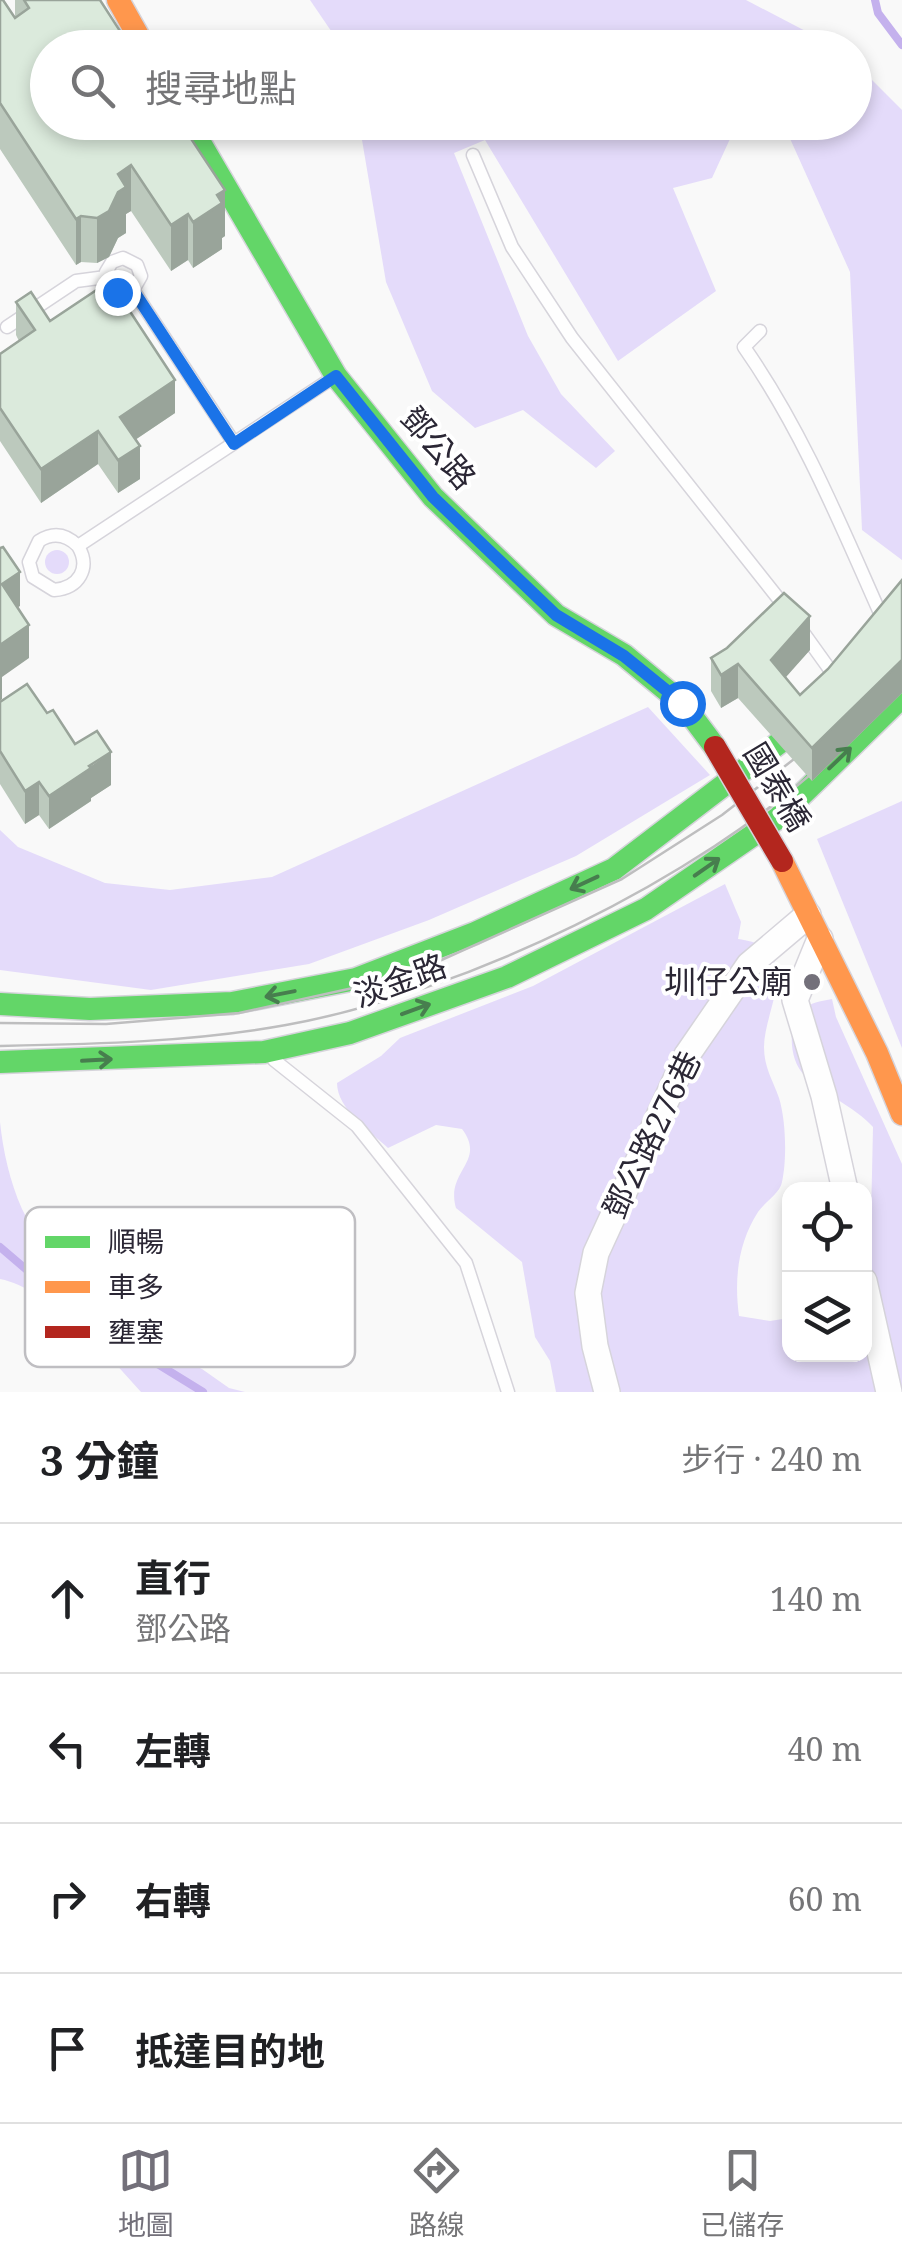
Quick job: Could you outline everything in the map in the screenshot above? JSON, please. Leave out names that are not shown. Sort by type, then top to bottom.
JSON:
[{"type":"main road","points":[[118,0],[135,30]]},
{"type":"main road","name":"鄧公路","points":[[198,140],[336,376],[433,497],[556,615],[624,656],[682,703],[715,747]]},
{"type":"main road","points":[[833,690],[857,664]]},
{"type":"main road","name":"淡金路","points":[[0,1062],[264,1052],[350,1033],[507,976],[646,909],[770,823],[902,698]]},
{"type":"main road","name":"淡金路","points":[[0,1004],[90,1009],[232,1002],[356,979],[475,932],[614,869],[750,768],[778,742]]},
{"type":"main road","name":"國泰橋","points":[[715,747],[770,823],[782,861],[808,915]]},
{"type":"main road","points":[[808,915],[878,1053],[902,1114]]},
{"type":"street","name":"鄧公路276巷","points":[[606,1392],[588,1293],[596,1253],[687,1055],[749,965],[808,915]]},
{"type":"street","points":[[820,939],[794,1000],[824,1096],[842,1182]]},
{"type":"street","points":[[872,1316],[889,1392]]},
{"type":"lane","points":[[474,155],[512,246],[572,338],[755,566],[833,690]]},
{"type":"lane","points":[[122,258],[133,261],[141,276],[133,290],[117,292],[109,286],[106,277],[112,262],[122,258]]},
{"type":"lane","points":[[6,327],[76,282],[106,277]]},
{"type":"lane","points":[[133,290],[234,444]]},
{"type":"lane","points":[[760,330],[744,346],[774,390],[889,627]]},
{"type":"lane","points":[[78,546],[336,376]]},
{"type":"lane","points":[[63,536],[78,546],[84,560],[81,576],[75,583],[54,590],[33,577],[30,554],[39,541],[63,536]]},
{"type":"lane","points":[[264,1052],[357,1126],[466,1263],[508,1392]]},
{"type":"shaded area","points":[[310,0],[746,0],[803,30],[330,30]]},
{"type":"shaded area","points":[[872,80],[902,110],[902,560],[862,530],[850,272],[791,140],[872,140]]},
{"type":"shaded area","points":[[362,140],[485,140],[454,153],[528,336],[561,394],[615,451],[596,468],[523,410],[475,428],[432,391],[386,282]]},
{"type":"shaded area","points":[[485,140],[729,140],[712,178],[673,188],[716,291],[618,361]]},
{"type":"shaded area","points":[[57,550],[66,553],[66,571],[57,574],[48,571],[45,562],[48,553]]},
{"type":"shaded area","points":[[648,707],[710,775],[576,856],[429,920],[309,964],[151,990],[0,970],[0,830],[18,847],[105,883],[170,890],[272,877]]},
{"type":"shaded area","points":[[902,801],[902,1048],[817,839]]},
{"type":"shaded area","points":[[725,884],[741,922],[738,939],[760,945],[775,963],[777,983],[764,1054],[779,1098],[785,1140],[781,1186],[758,1212],[742,1249],[737,1289],[739,1316],[782,1319],[782,1362],[872,1362],[873,1127],[804,1075],[795,1060],[792,1042],[794,1024],[802,1010],[832,999],[836,1017],[902,1164],[902,1392],[556,1392],[550,1361],[535,1337],[522,1262],[456,1208],[456,1185],[470,1150],[462,1129],[436,1125],[388,1148],[342,1102],[337,1083],[381,1056],[400,1038],[533,986]]},
{"type":"shaded area","points":[[0,1122],[5,1155],[25,1214],[25,1289],[0,1279]]},
{"type":"shaded area","points":[[118,1367],[198,1367],[229,1388],[245,1392],[141,1392]]},
{"type":"building","points":[[0,0],[15,18],[29,8],[24,0],[100,0],[119,30],[30,30],[30,140],[192,140],[225,190],[217,195],[222,203],[193,222],[188,214],[171,225],[131,165],[118,174],[126,187],[118,192],[109,211],[97,218],[76,219],[0,103]]},
{"type":"building","points":[[110,281],[175,380],[120,417],[140,446],[118,460],[98,431],[41,469],[0,408],[0,354],[35,330],[16,302],[31,292],[50,321]]},
{"type":"building","points":[[0,548],[20,572],[2,584],[29,625],[0,645]]},
{"type":"building","points":[[902,580],[902,660],[812,748],[738,664],[721,675],[711,658],[727,648],[784,593],[810,616],[771,660],[800,695],[828,669]]},
{"type":"building","points":[[27,684],[47,713],[53,710],[75,744],[97,731],[111,752],[49,796],[39,782],[25,791],[0,751],[0,702]]},
{"type":"waterway","points":[[875,0],[878,13],[902,45]]},
{"type":"waterway","points":[[0,1247],[25,1268]]},
{"type":"waterway","points":[[162,1367],[203,1392]]},
{"type":"tram line","points":[[0,1023],[106,1024],[239,1013],[371,984],[437,962],[622,879],[722,815],[816,742]]},
{"type":"tram line","points":[[0,1046],[144,1041],[251,1031],[355,1009],[428,987],[502,959],[647,887],[776,803],[830,757]]},
{"type":"traffic: fast","points":[[198,140],[336,376],[433,497],[556,615],[624,655],[682,703],[715,747]]},
{"type":"traffic: fast","points":[[0,1062],[264,1052],[350,1033],[507,977],[646,909],[778,818],[902,697]]},
{"type":"traffic: fast","points":[[0,1004],[90,1009],[232,1003],[356,979],[475,933],[614,869],[779,743]]},
{"type":"traffic: slow","points":[[118,0],[135,30]]},
{"type":"traffic: slow","points":[[782,861],[877,1053],[902,1114]]},
{"type":"traffic: jam","points":[[715,747],[782,861]]},
{"type":"place","name":"圳仔公廟","points":[[812,982]]},
{"type":"route","points":[[117,292],[133,290],[234,444],[336,376],[433,497],[556,615],[624,656],[682,703]]}]
